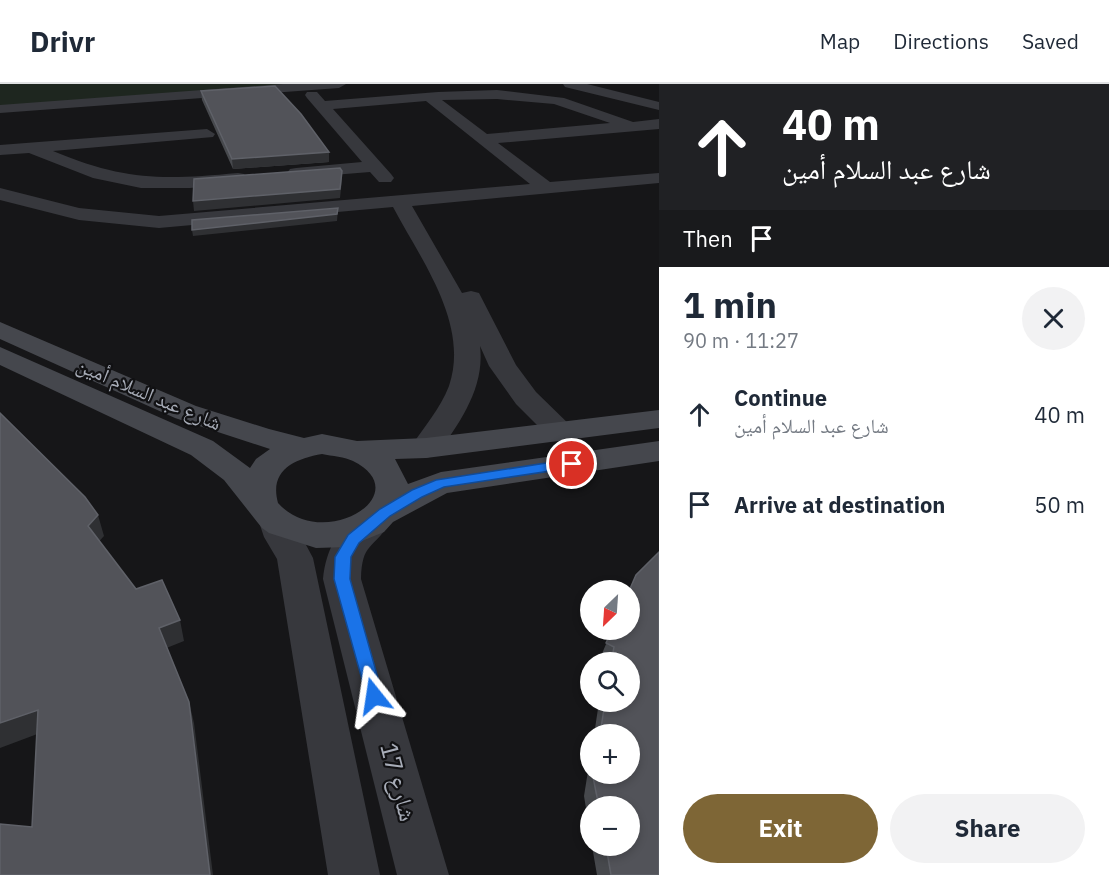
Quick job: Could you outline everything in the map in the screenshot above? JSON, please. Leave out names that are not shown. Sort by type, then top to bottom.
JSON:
[{"type":"street","points":[[0,109],[339,84]]},
{"type":"street","points":[[570,84],[659,106]]},
{"type":"street","points":[[304,86],[374,166],[408,199],[465,304],[503,366],[526,398],[561,431]]},
{"type":"street","points":[[628,98],[659,88]]},
{"type":"street","points":[[321,106],[499,94],[528,96],[581,107],[631,126]]},
{"type":"street","points":[[184,96],[235,178]]},
{"type":"street","points":[[431,98],[545,187]]},
{"type":"street","points":[[483,139],[659,124]]},
{"type":"street","points":[[0,150],[207,134]]},
{"type":"street","points":[[30,147],[92,172],[134,181],[187,182],[258,176]]},
{"type":"street","points":[[281,174],[374,166]]},
{"type":"street","points":[[0,194],[69,215],[111,221],[159,222],[659,178]]},
{"type":"street","points":[[426,448],[449,416],[463,385],[468,356],[465,304]]},
{"type":"street","name":"شارع عبد السلام أمين","points":[[0,330],[207,421],[251,436],[302,447]]},
{"type":"street","name":"شارع عبد السلام أمين","points":[[0,355],[202,448],[230,466],[245,480],[269,513]]},
{"type":"street","points":[[360,450],[426,448],[659,419]]},
{"type":"street","points":[[354,875],[296,558],[282,537],[258,490],[261,476],[270,463],[285,453],[302,447],[322,444],[342,445],[360,450],[376,459],[387,471],[393,484],[392,499],[378,518]]},
{"type":"street","points":[[269,513],[294,530],[313,535],[334,536],[354,532],[417,494],[441,483],[659,451]]},
{"type":"street","name":"شارع 17","points":[[378,518],[353,539],[343,557],[342,579],[423,875]]},
{"type":"shaded area","points":[[0,84],[293,84],[0,106]]},
{"type":"building","points":[[275,86],[301,114],[329,152],[232,159],[201,91]]},
{"type":"building","points":[[340,168],[342,171],[340,189],[193,201],[194,179]]},
{"type":"building","points":[[338,208],[337,214],[192,230],[192,220]]},
{"type":"building","points":[[0,413],[85,497],[98,515],[88,526],[136,589],[162,580],[180,620],[159,628],[189,702],[210,875],[0,875],[0,824],[32,827],[38,710],[0,723]]},
{"type":"building","points":[[659,552],[659,875],[611,875],[608,856],[640,856],[640,796],[597,796],[594,784],[640,784],[640,724],[602,724],[603,712],[640,712],[640,652],[613,652],[614,647],[606,643],[607,640],[640,640],[640,580],[634,580]]},
{"type":"route","points":[[374,696],[342,579],[343,557],[353,539],[385,512],[441,483],[572,464]]}]
